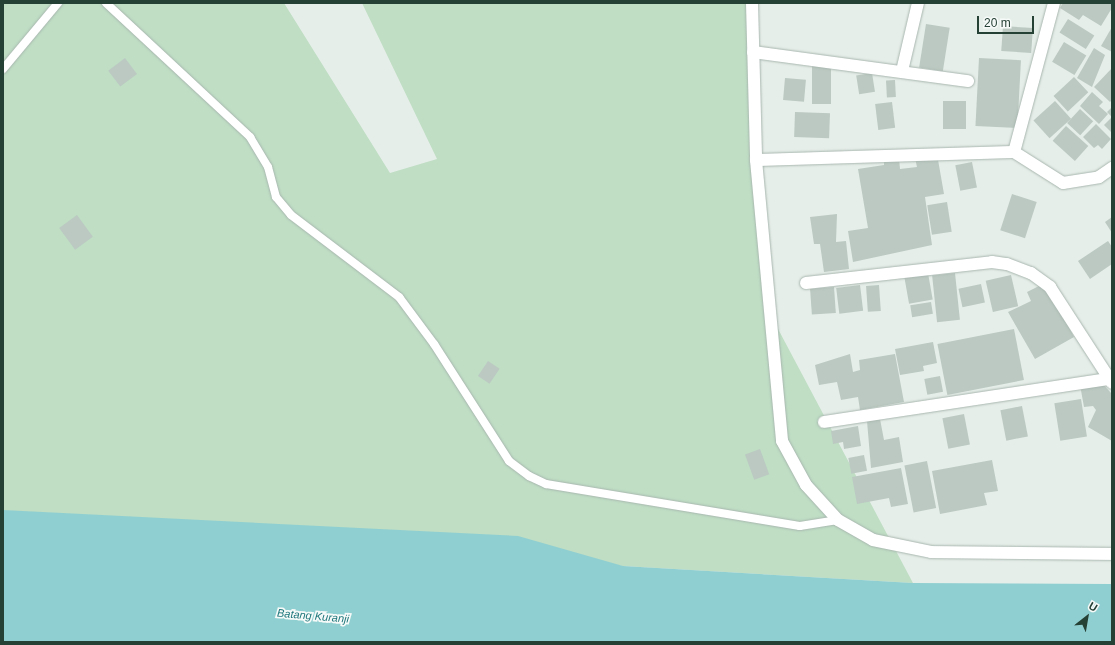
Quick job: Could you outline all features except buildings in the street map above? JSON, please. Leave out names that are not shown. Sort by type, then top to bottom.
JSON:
[{"type":"street","points":[[752,3],[756,160],[782,441],[806,485],[838,520],[874,540],[931,552],[1112,554]]},
{"type":"street","points":[[902,71],[918,3]]},
{"type":"street","points":[[1014,152],[1054,3]]},
{"type":"street","points":[[753,52],[968,81]]},
{"type":"street","points":[[756,160],[1014,152],[1063,183],[1099,177],[1112,168]]},
{"type":"street","points":[[806,283],[992,262],[1007,264],[1036,276],[1050,287],[1110,381],[824,422]]},
{"type":"lane","points":[[3,69],[58,3]]},
{"type":"lane","points":[[106,3],[250,137],[268,167],[276,197],[291,215],[399,297],[434,344],[509,461],[529,476],[546,484],[800,526],[838,520]]},
{"type":"green space","points":[[3,3],[284,3],[390,173],[437,159],[362,3],[751,3],[769,312],[913,583],[623,566],[3,512]]},
{"type":"water","name":"Batang Kuranji","points":[[3,510],[518,536],[623,566],[913,583],[1112,584],[1112,642],[3,642]]}]
